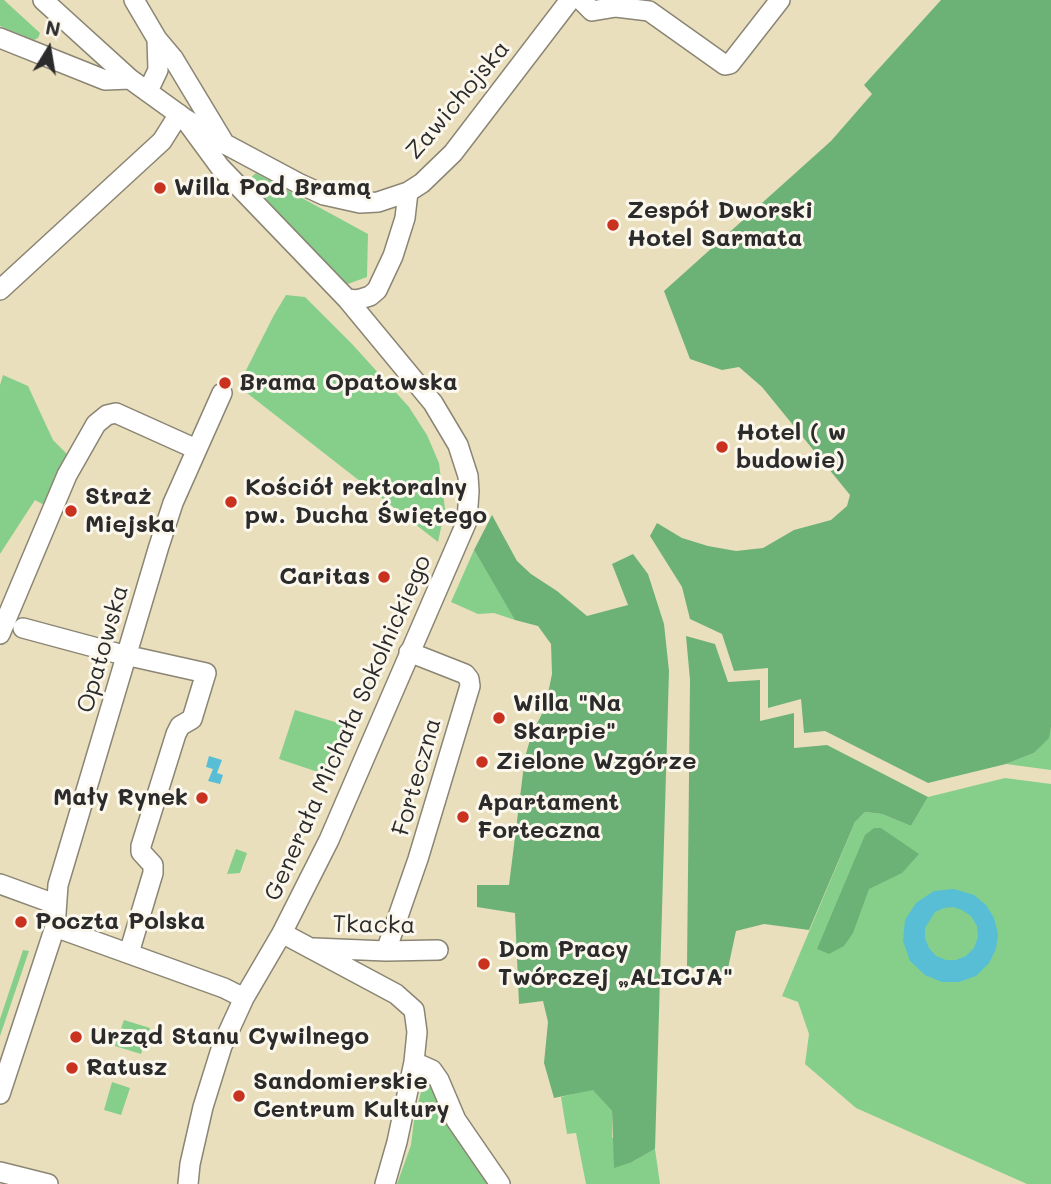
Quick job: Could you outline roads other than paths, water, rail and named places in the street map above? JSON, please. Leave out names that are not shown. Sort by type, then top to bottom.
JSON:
[{"type":"street","points":[[43,0],[130,79],[181,116],[225,144],[298,183],[343,201],[379,202],[408,192]]},
{"type":"street","points":[[134,0],[225,144]]},
{"type":"street","name":"Zawichojska","points":[[346,299],[370,296],[377,290],[393,256],[405,218],[408,192],[422,183],[453,153],[570,0]]},
{"type":"street","points":[[581,0],[592,11],[616,6],[649,11],[725,65],[730,64],[780,0]]},
{"type":"street","points":[[0,38],[105,80],[130,79]]},
{"type":"street","points":[[148,91],[158,70],[157,39]]},
{"type":"street","points":[[0,290],[162,141],[181,116]]},
{"type":"street","points":[[181,116],[220,167],[346,299]]},
{"type":"street","name":"Generała Michała Sokolnickiego","points":[[188,1184],[198,1130],[222,1045],[244,998],[282,933],[329,840],[467,521],[468,476],[452,431],[433,403],[346,299]]},
{"type":"street","name":"Opatowska","points":[[0,1094],[4,1063],[55,927],[58,885],[173,503],[222,393]]},
{"type":"street","points":[[0,634],[67,475],[96,424],[107,415],[116,413],[196,449]]},
{"type":"street","points":[[23,628],[127,656],[206,673],[192,719],[180,726],[176,734],[141,846],[141,852],[153,865],[153,873],[129,953]]},
{"type":"street","name":"Forteczna","points":[[386,951],[418,859],[470,686],[465,674],[409,652]]},
{"type":"street","points":[[0,884],[55,904]]},
{"type":"street","points":[[55,927],[224,988],[244,998]]},
{"type":"street","points":[[282,933],[407,1002],[414,1010],[417,1021],[414,1062],[397,1142],[384,1184]]},
{"type":"street","name":"Tkacka","points":[[308,947],[386,951],[438,950]]},
{"type":"street","points":[[414,1062],[432,1070],[456,1120],[500,1184]]},
{"type":"street","points":[[0,1172],[48,1184]]},
{"type":"water","points":[[209,756],[222,760],[217,773],[223,775],[220,784],[208,781],[213,769],[206,767]]},
{"type":"water","points":[[954,889],[974,895],[986,905],[994,918],[998,934],[996,949],[989,963],[976,976],[959,982],[942,982],[925,975],[910,961],[903,941],[905,920],[916,903],[934,891]],"holes":[[[953,907],[971,916],[977,926],[978,937],[974,948],[966,956],[956,960],[936,956],[925,938],[925,928],[935,912]]]},
{"type":"place","name":"Willa Pod Bramą","points":[[160,188]]},
{"type":"place","name":"Zespół Dworski Hotel Sarmata","points":[[613,225]]},
{"type":"place","name":"Brama Opatowska","points":[[225,383]]},
{"type":"place","name":"Hotel ( w budowie)","points":[[722,447]]},
{"type":"place","name":"Kościół rektoralny pw. Ducha Świętego","points":[[231,502]]},
{"type":"place","name":"Straż Miejska","points":[[71,511]]},
{"type":"place","name":"Caritas","points":[[384,577]]},
{"type":"place","name":"Willa \"Na Skarpie\"","points":[[499,718]]},
{"type":"place","name":"Zielone Wzgórze","points":[[482,762]]},
{"type":"place","name":"Mały Rynek","points":[[202,798]]},
{"type":"place","name":"Apartament Forteczna","points":[[463,817]]},
{"type":"place","name":"Poczta Polska","points":[[21,922]]},
{"type":"place","name":"Dom Pracy Twórczej „ALICJA\"","points":[[484,964]]},
{"type":"place","name":"Urząd Stanu Cywilnego","points":[[76,1037]]},
{"type":"place","name":"Ratusz","points":[[72,1068]]},
{"type":"place","name":"Sandomierskie Centrum Kultury","points":[[239,1096]]}]
